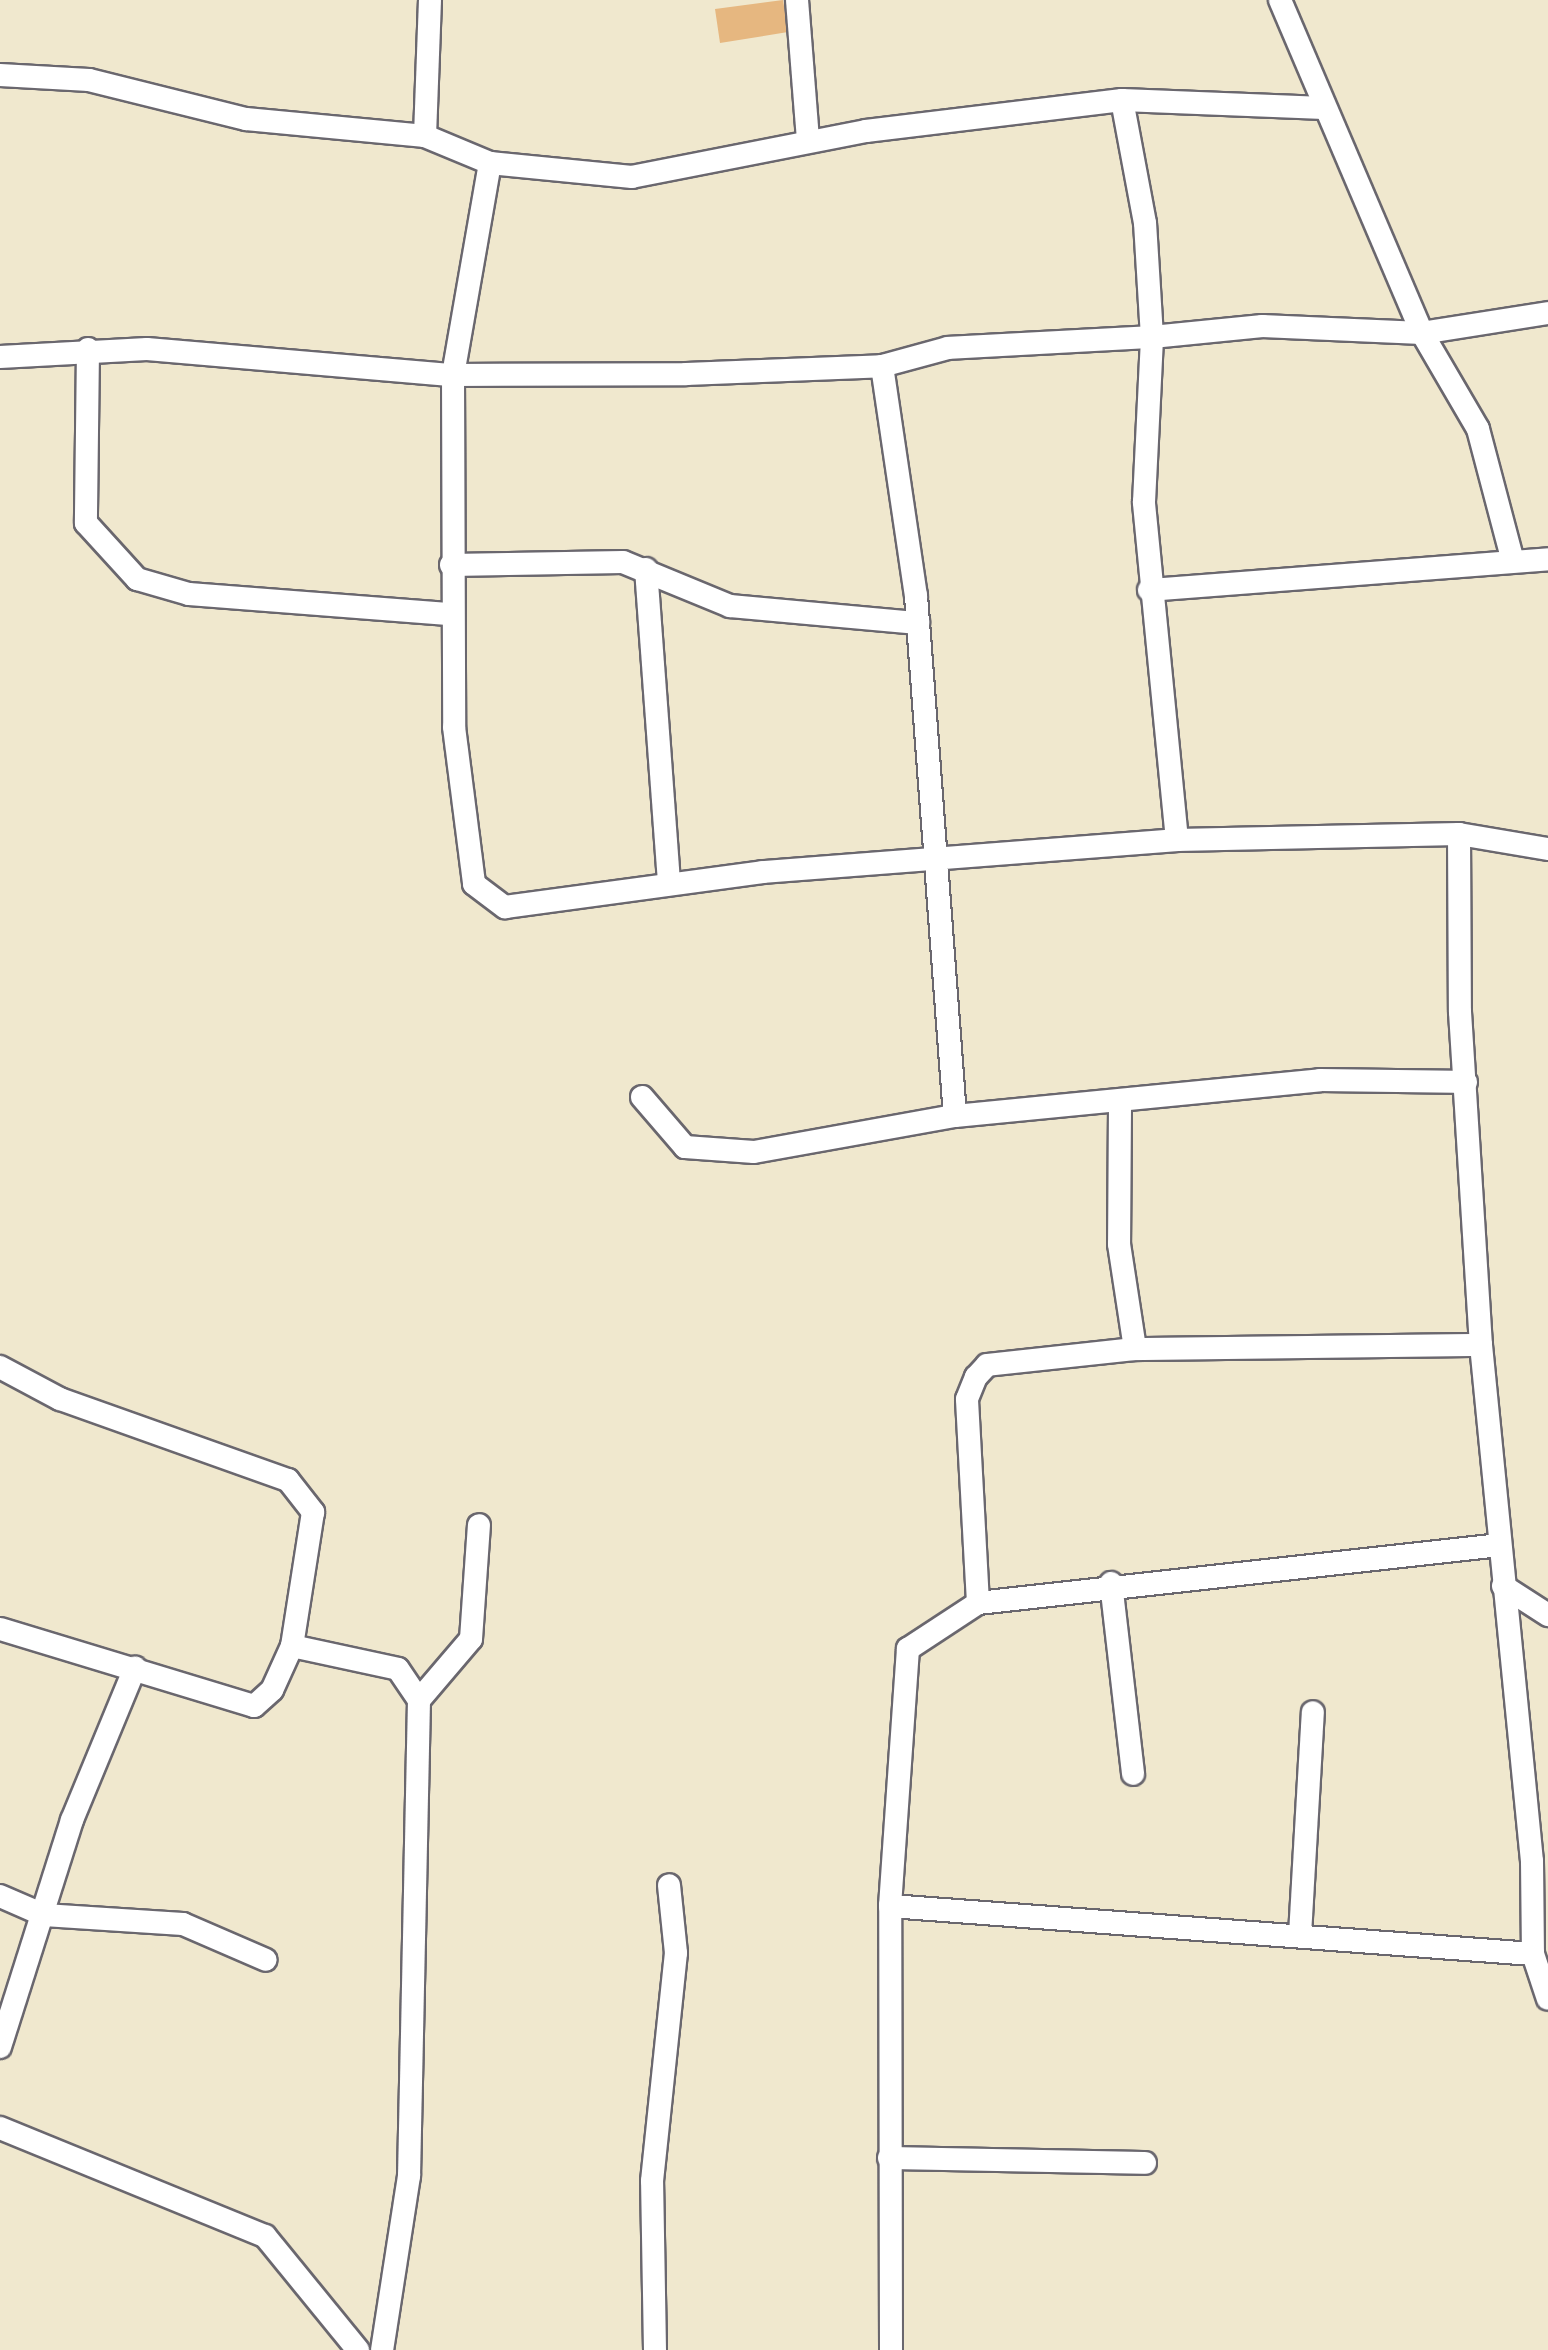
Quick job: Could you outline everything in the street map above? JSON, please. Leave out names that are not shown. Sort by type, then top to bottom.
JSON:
[{"type":"street","points":[[425,136],[430,0]]},
{"type":"street","points":[[797,0],[808,141]]},
{"type":"street","points":[[1280,0],[1422,333],[1478,428],[1512,558]]},
{"type":"street","points":[[0,75],[88,80],[246,119],[425,136],[490,163],[632,177],[808,141],[1122,100],[1324,108]]},
{"type":"street","points":[[1122,100],[1145,223],[1152,337],[1149,590],[1177,840]]},
{"type":"street","points":[[490,163],[453,375],[450,614],[474,884],[505,906],[669,884],[1177,840],[1459,834],[1548,849]]},
{"type":"street","points":[[0,357],[88,349],[453,375],[882,366],[948,348],[1152,337],[1262,326],[1422,333],[1548,313]]},
{"type":"street","points":[[88,349],[86,523],[138,580],[189,594],[450,614]]},
{"type":"street","points":[[882,366],[918,624],[940,862],[955,1116]]},
{"type":"street","points":[[1149,590],[1548,558]]},
{"type":"street","points":[[450,565],[646,568],[730,606],[918,624]]},
{"type":"street","points":[[646,568],[669,884]]},
{"type":"street","points":[[1459,834],[1466,1082],[1482,1346],[1532,1861],[1532,1954],[1548,2000]]},
{"type":"street","points":[[642,1097],[685,1147],[720,1152],[955,1116],[1120,1106],[1320,1080],[1466,1082]]},
{"type":"street","points":[[1120,1106],[1119,1244],[1135,1350]]},
{"type":"street","points":[[978,1603],[967,1399],[976,1377],[987,1365],[1135,1350],[1412,1339],[1482,1346]]},
{"type":"street","points":[[0,1367],[60,1399],[288,1480],[313,1512],[292,1646],[254,1706],[0,1629]]},
{"type":"street","points":[[419,1700],[471,1640],[479,1525]]},
{"type":"street","points":[[891,2350],[890,1906],[908,1650],[978,1603],[1111,1583],[1500,1545]]},
{"type":"street","points":[[1111,1583],[1134,1774]]},
{"type":"street","points":[[1503,1586],[1548,1614]]},
{"type":"street","points":[[292,1646],[398,1670],[419,1700],[409,2176],[382,2350]]},
{"type":"street","points":[[0,2048],[44,1915],[135,1668]]},
{"type":"street","points":[[1300,1936],[1314,1712]]},
{"type":"street","points":[[655,2350],[652,2180],[676,1953],[669,1885]]},
{"type":"street","points":[[0,1896],[44,1915],[183,1924],[266,1960]]},
{"type":"street","points":[[890,1906],[1532,1954]]},
{"type":"street","points":[[0,2128],[266,2236],[358,2350]]},
{"type":"street","points":[[889,2158],[1145,2163]]},
{"type":"building","points":[[783,0],[788,32],[720,43],[715,9]]}]
